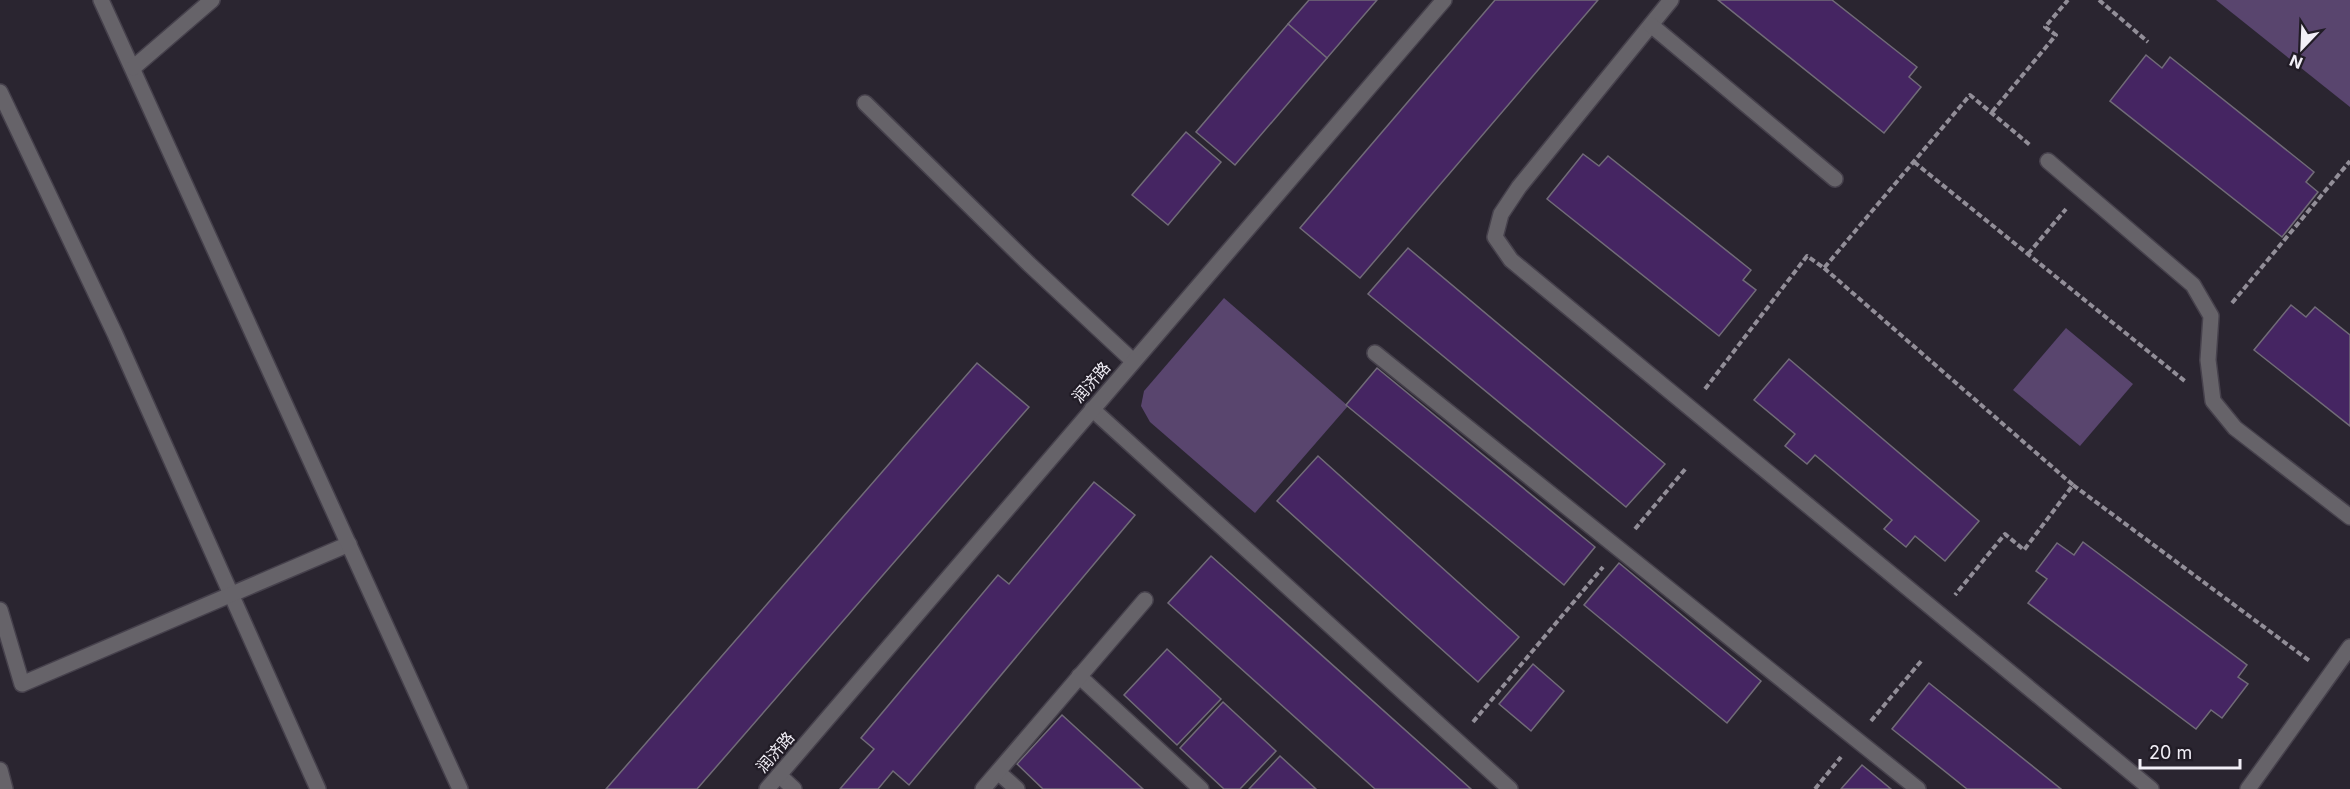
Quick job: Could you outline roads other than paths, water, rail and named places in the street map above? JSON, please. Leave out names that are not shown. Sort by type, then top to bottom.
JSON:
[{"type":"street","points":[[101,0],[460,789]]},
{"type":"street","points":[[133,68],[212,0]]},
{"type":"street","name":"润济路","points":[[767,789],[1444,0]]},
{"type":"street","points":[[1671,0],[1520,187],[1501,214],[1495,237],[1511,260],[2151,789]]},
{"type":"street","points":[[1651,25],[1835,178]]},
{"type":"street","points":[[0,92],[115,334],[318,789]]},
{"type":"street","points":[[866,103],[1029,264],[1133,361]]},
{"type":"street","points":[[2048,161],[2193,285],[2211,316],[2208,360],[2213,401],[2235,428],[2350,517]]},
{"type":"street","points":[[1375,353],[1918,789]]},
{"type":"street","points":[[1092,409],[1510,789]]},
{"type":"street","points":[[0,610],[22,684],[349,544]]},
{"type":"street","points":[[983,789],[1145,600]]},
{"type":"street","points":[[2248,789],[2350,647]]},
{"type":"street","points":[[1079,676],[1201,789]]},
{"type":"street","points":[[0,771],[5,789]]},
{"type":"street","points":[[998,772],[1017,789]]},
{"type":"street","points":[[779,776],[794,789]]}]
